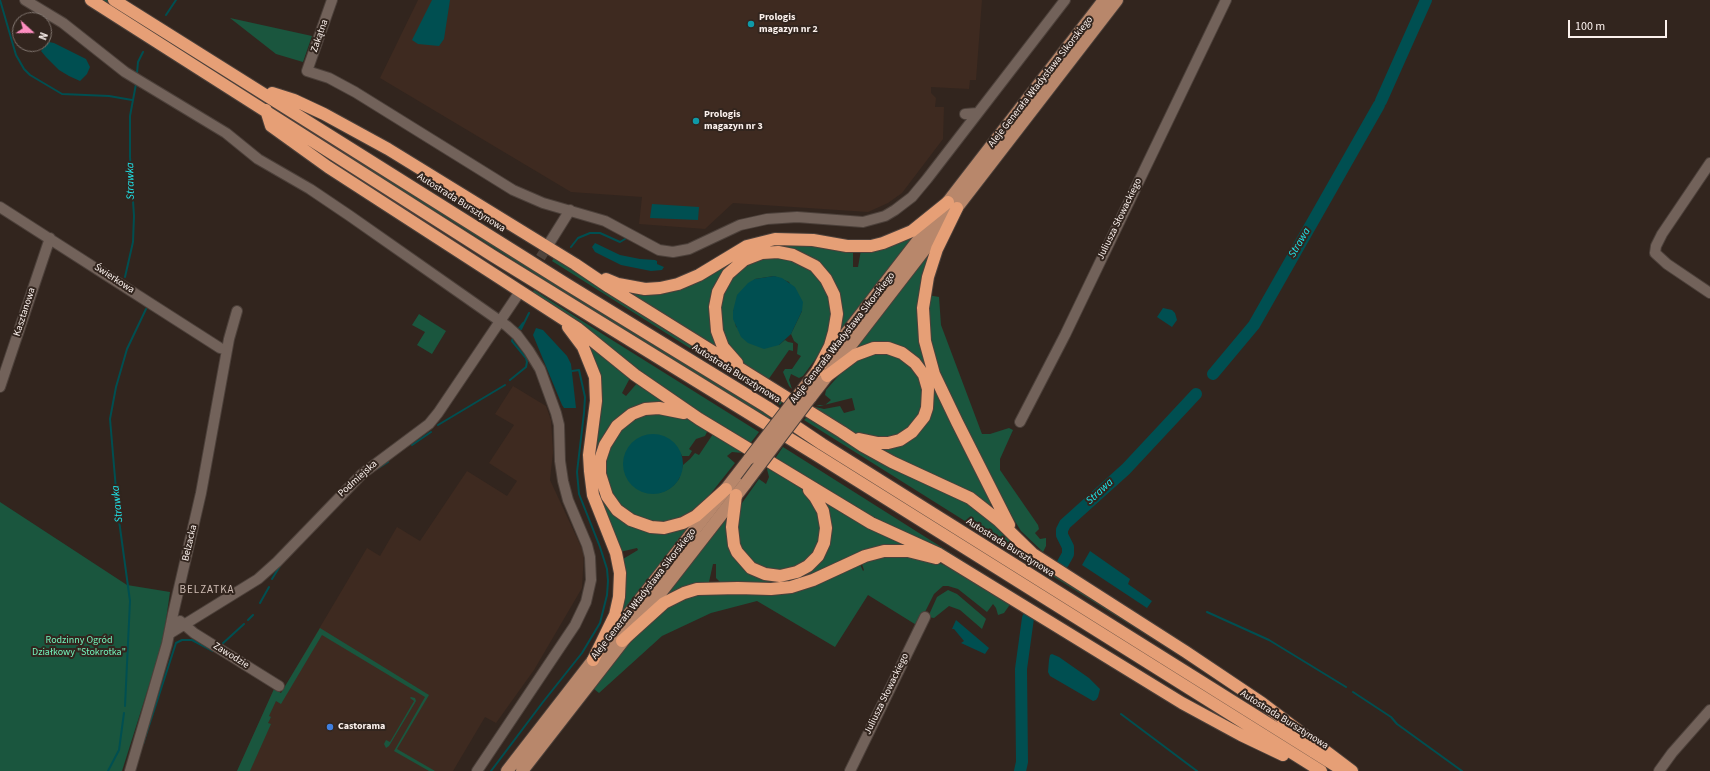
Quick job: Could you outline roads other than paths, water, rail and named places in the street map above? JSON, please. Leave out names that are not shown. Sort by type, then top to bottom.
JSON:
[{"type":"highway","points":[[91,0],[266,110],[493,256],[818,456],[1321,771]]},
{"type":"highway","name":"Autostrada Bursztynowa","points":[[114,0],[568,285],[766,407],[828,448],[1344,771]]},
{"type":"highway","points":[[254,87],[294,100],[351,128],[395,153],[581,268],[863,446],[888,460],[970,498],[990,512],[1033,554],[1186,652],[1262,703],[1352,771]]},
{"type":"highway","points":[[266,110],[271,126],[328,167],[577,328],[635,375],[700,419],[871,523],[928,548],[1182,703],[1241,735],[1315,771]]},
{"type":"highway","points":[[581,268],[618,284],[645,289],[660,288],[691,279],[747,246],[767,240],[796,239],[851,246],[871,246],[883,243],[912,231],[953,205]]},
{"type":"highway","points":[[953,205],[925,288],[922,308],[927,353],[934,374],[997,504],[1020,541]]},
{"type":"highway","points":[[760,381],[738,364],[723,347],[717,331],[715,315],[718,292],[728,274],[744,260],[762,253],[778,252],[800,258],[815,266],[831,286],[836,306],[836,323],[822,373]]},
{"type":"highway","points":[[550,310],[563,321],[583,347],[595,377],[596,401],[589,455],[590,472],[593,495],[616,553],[620,573],[619,597],[614,614],[593,660]]},
{"type":"highway","points":[[822,373],[856,355],[874,348],[888,348],[909,358],[920,369],[927,382],[929,397],[925,412],[918,425],[906,437],[888,443],[878,443],[864,440],[842,432]]},
{"type":"highway","points":[[700,419],[672,410],[659,408],[639,411],[625,418],[610,436],[602,454],[599,466],[604,489],[617,510],[641,524],[658,528],[673,527],[690,520],[709,506],[726,489]]},
{"type":"highway","points":[[736,495],[732,519],[732,534],[734,545],[742,558],[751,568],[765,574],[780,576],[796,572],[808,566],[818,556],[824,542],[826,528],[823,511],[815,497],[796,478]]},
{"type":"highway","points":[[622,641],[664,603],[684,593],[697,589],[771,589],[791,587],[813,580],[865,556],[893,551],[908,551],[928,555],[965,570]]},
{"type":"main road","name":"Aleje Generała Władysława Sikorskiego","points":[[953,205],[1104,0]]},
{"type":"main road","name":"Aleje Generała Władysława Sikorskiego","points":[[522,771],[746,483],[822,373],[953,205],[1117,0]]},
{"type":"main road","name":"Aleje Generała Władysława Sikorskiego","points":[[507,771],[750,458],[805,396]]},
{"type":"street","points":[[25,0],[63,23],[125,72],[226,133],[258,159],[333,204],[501,322],[517,335],[540,369],[552,400],[559,425],[560,461],[563,481],[568,500],[587,545],[590,557],[591,580],[586,602],[575,626],[477,771]]},
{"type":"street","name":"Zakątna","points":[[332,0],[307,71],[329,78],[355,92],[513,190],[542,203],[570,210]]},
{"type":"street","points":[[550,242],[570,210],[605,221],[659,250],[673,252],[689,249],[740,225],[767,219],[797,217],[853,222],[873,220],[895,210],[912,196],[1065,0]]},
{"type":"street","name":"Juliusza Słowackiego","points":[[1020,422],[1065,335],[1226,0]]},
{"type":"street","points":[[965,114],[977,113]]},
{"type":"street","points":[[1710,163],[1662,234],[1654,253],[1667,264],[1710,293]]},
{"type":"street","name":"Świerkowa","points":[[0,207],[220,348],[227,350]]},
{"type":"street","name":"Kasztanowa","points":[[0,387],[50,238]]},
{"type":"street","name":"Podmiejska","points":[[169,634],[268,571],[362,474],[429,424],[501,322],[517,296]]},
{"type":"street","name":"Belzacka","points":[[130,771],[169,634],[200,500],[227,350],[237,311]]},
{"type":"street","name":"Zawodzie","points":[[173,614],[194,633],[279,686]]},
{"type":"street","name":"Juliusza Słowackiego","points":[[850,771],[925,617]]},
{"type":"street","points":[[1659,771],[1672,753],[1710,710]]},
{"type":"water","points":[[432,0],[450,0],[444,39],[439,46],[418,44],[412,40]]},
{"type":"water","points":[[52,43],[54,43],[86,59],[90,67],[87,74],[80,81],[59,70],[42,52],[52,52]]},
{"type":"water","points":[[652,204],[699,207],[698,220],[650,218]]},
{"type":"water","points":[[595,243],[620,255],[655,260],[657,261],[657,264],[664,267],[662,270],[651,271],[621,265],[595,252],[592,247]]},
{"type":"water","points":[[774,276],[782,278],[795,287],[803,302],[802,311],[791,334],[779,345],[764,349],[748,343],[741,337],[733,319],[733,311],[737,295],[748,283],[755,279]]},
{"type":"water","points":[[1163,308],[1172,310],[1175,313],[1177,320],[1172,327],[1157,317]]},
{"type":"water","points":[[536,328],[543,330],[567,356],[571,364],[576,408],[564,408],[562,405],[533,335]]},
{"type":"water","points":[[653,434],[670,439],[678,447],[683,464],[678,481],[670,489],[653,494],[636,489],[628,481],[623,464],[628,447],[636,439]]},
{"type":"water","points":[[1090,551],[1130,579],[1128,584],[1152,601],[1147,608],[1082,565]]},
{"type":"water","points":[[956,620],[989,648],[985,654],[961,643],[964,641],[954,629],[952,629]]},
{"type":"water","points":[[1052,654],[1059,657],[1089,678],[1100,689],[1096,700],[1093,701],[1050,676],[1048,672],[1049,660],[1050,655]]},
{"type":"waterway","points":[[0,0],[16,55],[24,69],[30,75],[62,94],[109,96],[132,100]]},
{"type":"waterway","name":"Strawka","points":[[166,15],[176,0]]},
{"type":"waterway","name":"Strawa","points":[[1381,101],[1426,0]]},
{"type":"waterway","name":"Strawka","points":[[137,73],[138,62],[143,52]]},
{"type":"waterway","name":"Strawka","points":[[125,277],[133,242],[134,216],[130,157],[130,116],[136,84]]},
{"type":"waterway","name":"Strawa","points":[[1213,374],[1254,325],[1379,105]]},
{"type":"waterway","points":[[571,247],[578,238],[590,233],[600,233],[620,242],[625,239]]},
{"type":"waterway","name":"Strawka","points":[[125,706],[130,601],[118,513],[110,419],[116,387],[127,349],[146,309]]},
{"type":"waterway","points":[[521,329],[529,313]]},
{"type":"waterway","points":[[519,328],[523,323]]},
{"type":"waterway","points":[[510,380],[526,367],[527,362],[526,358],[512,341],[513,338]]},
{"type":"waterway","points":[[491,771],[582,653],[600,623],[607,595],[607,569],[579,494],[577,472],[585,397],[579,370],[572,371]]},
{"type":"waterway","points":[[438,425],[505,385]]},
{"type":"waterway","name":"Strawa","points":[[1063,563],[1068,554],[1068,547],[1062,535],[1062,530],[1065,524],[1126,469],[1196,394]]},
{"type":"waterway","points":[[412,445],[431,432]]},
{"type":"waterway","points":[[377,469],[388,462]]},
{"type":"waterway","points":[[272,579],[280,566]]},
{"type":"waterway","points":[[260,603],[269,587]]},
{"type":"waterway","points":[[1207,612],[1269,640],[1346,687]]},
{"type":"waterway","points":[[248,620],[253,615]]},
{"type":"waterway","name":"Strawa","points":[[1020,771],[1022,762],[1021,669],[1028,618]]},
{"type":"waterway","points":[[221,645],[244,624]]},
{"type":"waterway","points":[[143,744],[176,643],[182,640],[192,640],[213,651]]},
{"type":"waterway","points":[[1353,692],[1391,717],[1397,724],[1462,771]]},
{"type":"waterway","name":"Strawka","points":[[108,771],[119,750],[124,713]]},
{"type":"waterway","points":[[1121,714],[1197,771]]},
{"type":"tunnel","points":[[517,296],[550,242]]},
{"type":"place","name":"Prologis magazyn nr 2","points":[[751,24]]},
{"type":"place","name":"Prologis magazyn nr 3","points":[[696,121]]},
{"type":"place","name":"Castorama","points":[[330,727]]},
{"type":"district","name":"BELZATKA","points":[[207,591]]},
{"type":"park label","name":"Rodzinny Ogród Działkowy \"Stokrotka\"","points":[[79,646]]}]
